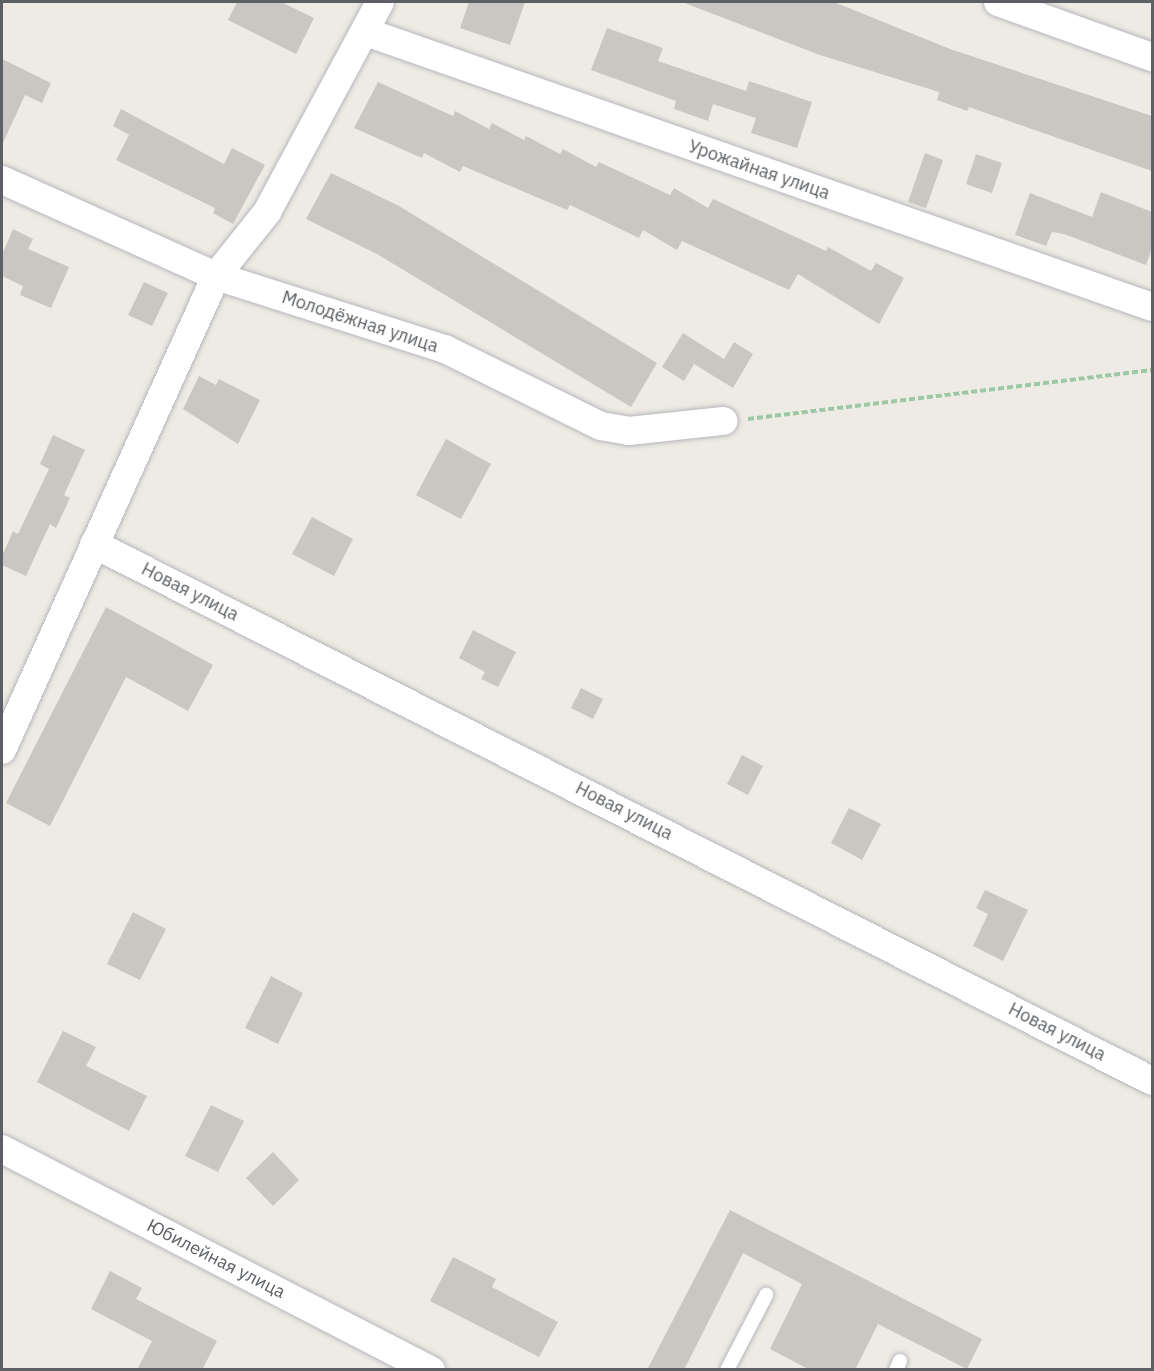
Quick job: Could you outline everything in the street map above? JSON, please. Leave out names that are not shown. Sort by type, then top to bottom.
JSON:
[{"type":"street","points":[[2,750],[216,276],[267,212],[366,32],[380,2]]},
{"type":"street","points":[[998,2],[1152,57]]},
{"type":"street","name":"Урожайная улица","points":[[366,32],[1152,307]]},
{"type":"street","name":"Молодёжная улица","points":[[2,180],[216,276],[445,349],[602,426],[629,431],[723,421]]},
{"type":"street","name":"Новая улица","points":[[94,544],[1152,1081]]},
{"type":"street","name":"Юбилейная улица","points":[[2,1149],[431,1370]]},
{"type":"lane","points":[[727,1370],[765,1295]]},
{"type":"path","points":[[723,421],[1152,370]]},
{"type":"building","points":[[237,2],[281,2],[314,18],[296,54],[228,20]]},
{"type":"building","points":[[469,2],[525,2],[510,45],[460,28]]},
{"type":"building","points":[[682,2],[834,2],[950,49],[1152,116],[1152,171],[969,107],[967,111],[937,100],[939,92],[820,55]]},
{"type":"building","points":[[607,28],[663,48],[658,61],[746,91],[749,81],[812,102],[797,148],[751,133],[756,118],[713,104],[708,121],[674,109],[676,101],[591,70]]},
{"type":"building","points":[[2,59],[51,83],[42,103],[25,95],[2,145]]},
{"type":"building","points":[[378,82],[453,116],[455,111],[489,129],[492,123],[524,140],[526,136],[560,154],[563,149],[596,167],[599,162],[670,195],[674,188],[708,208],[713,199],[826,251],[828,247],[871,271],[876,263],[904,278],[879,324],[798,274],[789,290],[682,241],[677,250],[643,230],[639,238],[570,205],[567,210],[463,166],[460,172],[424,153],[422,158],[354,128]]},
{"type":"building","points":[[121,109],[224,164],[232,148],[265,165],[233,224],[213,213],[215,208],[116,160],[129,135],[113,126]]},
{"type":"building","points":[[925,153],[943,160],[926,208],[908,202]]},
{"type":"building","points":[[976,154],[1002,163],[992,193],[966,184]]},
{"type":"building","points":[[331,173],[399,206],[657,363],[631,407],[377,254],[306,219]]},
{"type":"building","points":[[1101,192],[1152,212],[1152,248],[1146,265],[1064,234],[1052,232],[1046,246],[1015,235],[1030,193],[1092,217]]},
{"type":"building","points":[[13,229],[33,239],[28,249],[69,267],[51,308],[20,295],[23,286],[2,276],[2,255]]},
{"type":"building","points":[[144,282],[168,293],[152,326],[128,315]]},
{"type":"building","points":[[683,333],[724,359],[734,342],[753,354],[733,388],[694,364],[684,381],[662,367]]},
{"type":"building","points":[[199,376],[216,385],[219,379],[260,400],[238,444],[183,409]]},
{"type":"building","points":[[53,435],[85,450],[64,495],[70,498],[56,528],[50,524],[26,576],[2,565],[2,556],[13,531],[18,534],[49,469],[40,464]]},
{"type":"building","points":[[446,439],[491,464],[461,519],[416,495]]},
{"type":"building","points":[[312,517],[353,539],[334,576],[292,554]]},
{"type":"building","points":[[106,607],[213,665],[188,711],[126,677],[50,826],[6,803]]},
{"type":"building","points":[[473,630],[516,652],[498,687],[481,679],[485,672],[459,658]]},
{"type":"building","points":[[581,688],[603,699],[593,719],[571,708]]},
{"type":"building","points":[[742,755],[763,766],[748,795],[727,784]]},
{"type":"building","points":[[849,808],[881,824],[862,860],[831,843]]},
{"type":"building","points":[[985,890],[1028,910],[1003,961],[973,946],[988,914],[976,908]]},
{"type":"building","points":[[133,912],[166,929],[140,980],[107,964]]},
{"type":"building","points":[[271,976],[303,993],[278,1044],[245,1028]]},
{"type":"building","points":[[63,1031],[96,1047],[86,1066],[147,1096],[129,1131],[37,1082]]},
{"type":"building","points":[[211,1105],[244,1121],[218,1172],[185,1156]]},
{"type":"building","points":[[273,1152],[299,1180],[273,1206],[246,1178]]},
{"type":"building","points":[[730,1210],[982,1339],[967,1369],[878,1324],[855,1370],[810,1370],[770,1349],[802,1284],[743,1253],[684,1370],[647,1370]]},
{"type":"building","points":[[453,1257],[496,1279],[492,1287],[558,1322],[539,1357],[430,1301]]},
{"type":"building","points":[[110,1271],[142,1288],[136,1299],[217,1341],[202,1370],[137,1370],[152,1341],[91,1309]]}]
